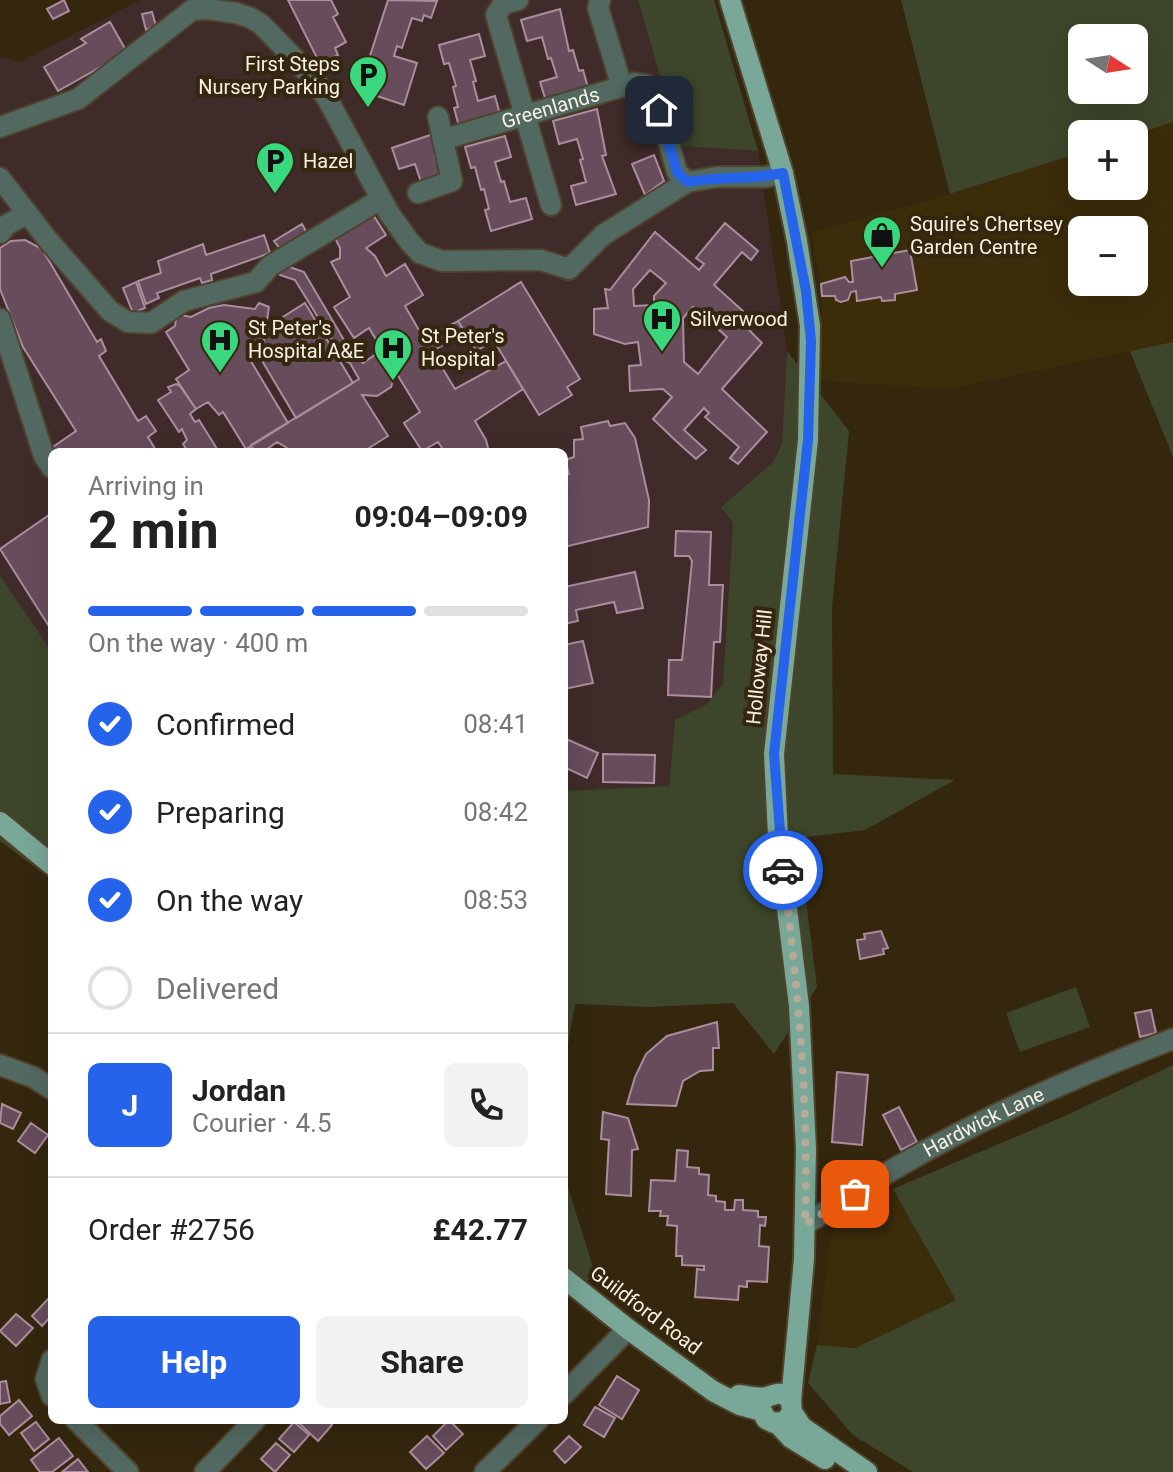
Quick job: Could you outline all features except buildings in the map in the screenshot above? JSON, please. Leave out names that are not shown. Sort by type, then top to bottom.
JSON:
[{"type":"main road","name":"Holloway Hill","points":[[730,0],[783,173],[804,279],[811,341],[808,440],[774,754],[778,836],[799,1006],[806,1149],[805,1224],[796,1347],[777,1406]]},
{"type":"main road","points":[[0,822],[48,862]]},
{"type":"main road","name":"Guildford Road","points":[[568,1281],[722,1397],[777,1406]]},
{"type":"main road","points":[[777,1406],[791,1438],[845,1472]]},
{"type":"main road","points":[[777,1406],[812,1435],[867,1472]]},
{"type":"street","points":[[518,0],[503,4],[496,15],[551,205]]},
{"type":"street","points":[[600,0],[598,8],[622,87]]},
{"type":"street","points":[[0,127],[78,99],[192,10],[208,9],[236,13],[262,25],[316,82],[381,199],[409,241],[430,258],[464,262],[541,260],[569,269],[603,235],[687,182],[783,173]]},
{"type":"street","name":"Greenlands","points":[[445,139],[634,83],[647,85],[654,91],[677,172],[687,182]]},
{"type":"street","points":[[418,193],[452,181],[438,117]]},
{"type":"street","points":[[0,178],[110,311],[128,322],[151,323],[184,301],[256,282],[270,266],[381,199]]},
{"type":"street","points":[[0,233],[6,225],[27,214]]},
{"type":"street","points":[[0,319],[48,462]]},
{"type":"street","name":"Hardwick Lane","points":[[805,1224],[899,1166],[981,1122],[1090,1071],[1173,1039]]},
{"type":"street","points":[[0,1065],[33,1077],[48,1086]]},
{"type":"street","points":[[568,1390],[628,1329]]},
{"type":"street","points":[[80,1424],[128,1472]]},
{"type":"street","points":[[205,1472],[251,1424]]},
{"type":"street","points":[[485,1472],[534,1424]]},
{"type":"shaded area","name":"St Peter's Hospital","points":[[140,0],[638,0],[680,146],[758,151],[787,351],[782,444],[773,462],[721,507],[733,523],[723,683],[707,704],[675,720],[669,786],[568,791],[568,448],[48,448],[48,646],[0,575],[0,57],[20,62]]},
{"type":"shaded area","points":[[1173,122],[1173,342],[949,389],[820,381],[822,296],[812,232],[950,194],[1068,156],[1068,200],[1148,200],[1148,130]]},
{"type":"shaded area","points":[[893,1189],[957,1300],[855,1348],[817,1345],[831,1234],[846,1217]]},
{"type":"green space","points":[[638,0],[714,0],[758,151],[680,146]]},
{"type":"green space","points":[[901,0],[1173,0],[1173,122],[1148,130],[1148,120],[1068,120],[1068,156],[950,194]]},
{"type":"green space","points":[[1173,342],[1173,457],[1130,351]]},
{"type":"green space","points":[[787,351],[849,431],[832,607],[833,774],[955,780],[865,830],[798,838],[817,987],[774,1054],[733,1003],[649,1007],[575,1004],[568,1045],[568,791],[669,786],[675,720],[707,704],[723,683],[733,523],[721,507],[773,462],[782,444]]},
{"type":"green space","points":[[0,575],[48,646],[48,877],[0,841]]},
{"type":"green space","points":[[1076,987],[1090,1027],[1020,1052],[1006,1013]]},
{"type":"green space","points":[[1173,1065],[1173,1472],[913,1472],[853,1435],[808,1383],[817,1345],[855,1348],[956,1300],[893,1189],[1067,1115]]},
{"type":"green space","points":[[568,1187],[596,1277],[568,1288]]},
{"type":"way so far","points":[[783,870],[799,1006],[806,1149],[805,1224],[855,1194]]},
{"type":"place","name":"First Steps Nursery Parking","points":[[368,109]]},
{"type":"place","name":"Hazel","points":[[275,195]]},
{"type":"place","name":"Squire's Chertsey Garden Centre","points":[[882,269]]},
{"type":"place","name":"Silverwood","points":[[662,353]]},
{"type":"place","name":"St Peter's Hospital A&E","points":[[220,374]]},
{"type":"place","name":"St Peter's Hospital","points":[[393,382]]},
{"type":"route","points":[[659,110],[677,172],[687,182],[783,173],[806,291],[811,341],[808,440],[774,754],[783,870]]}]
